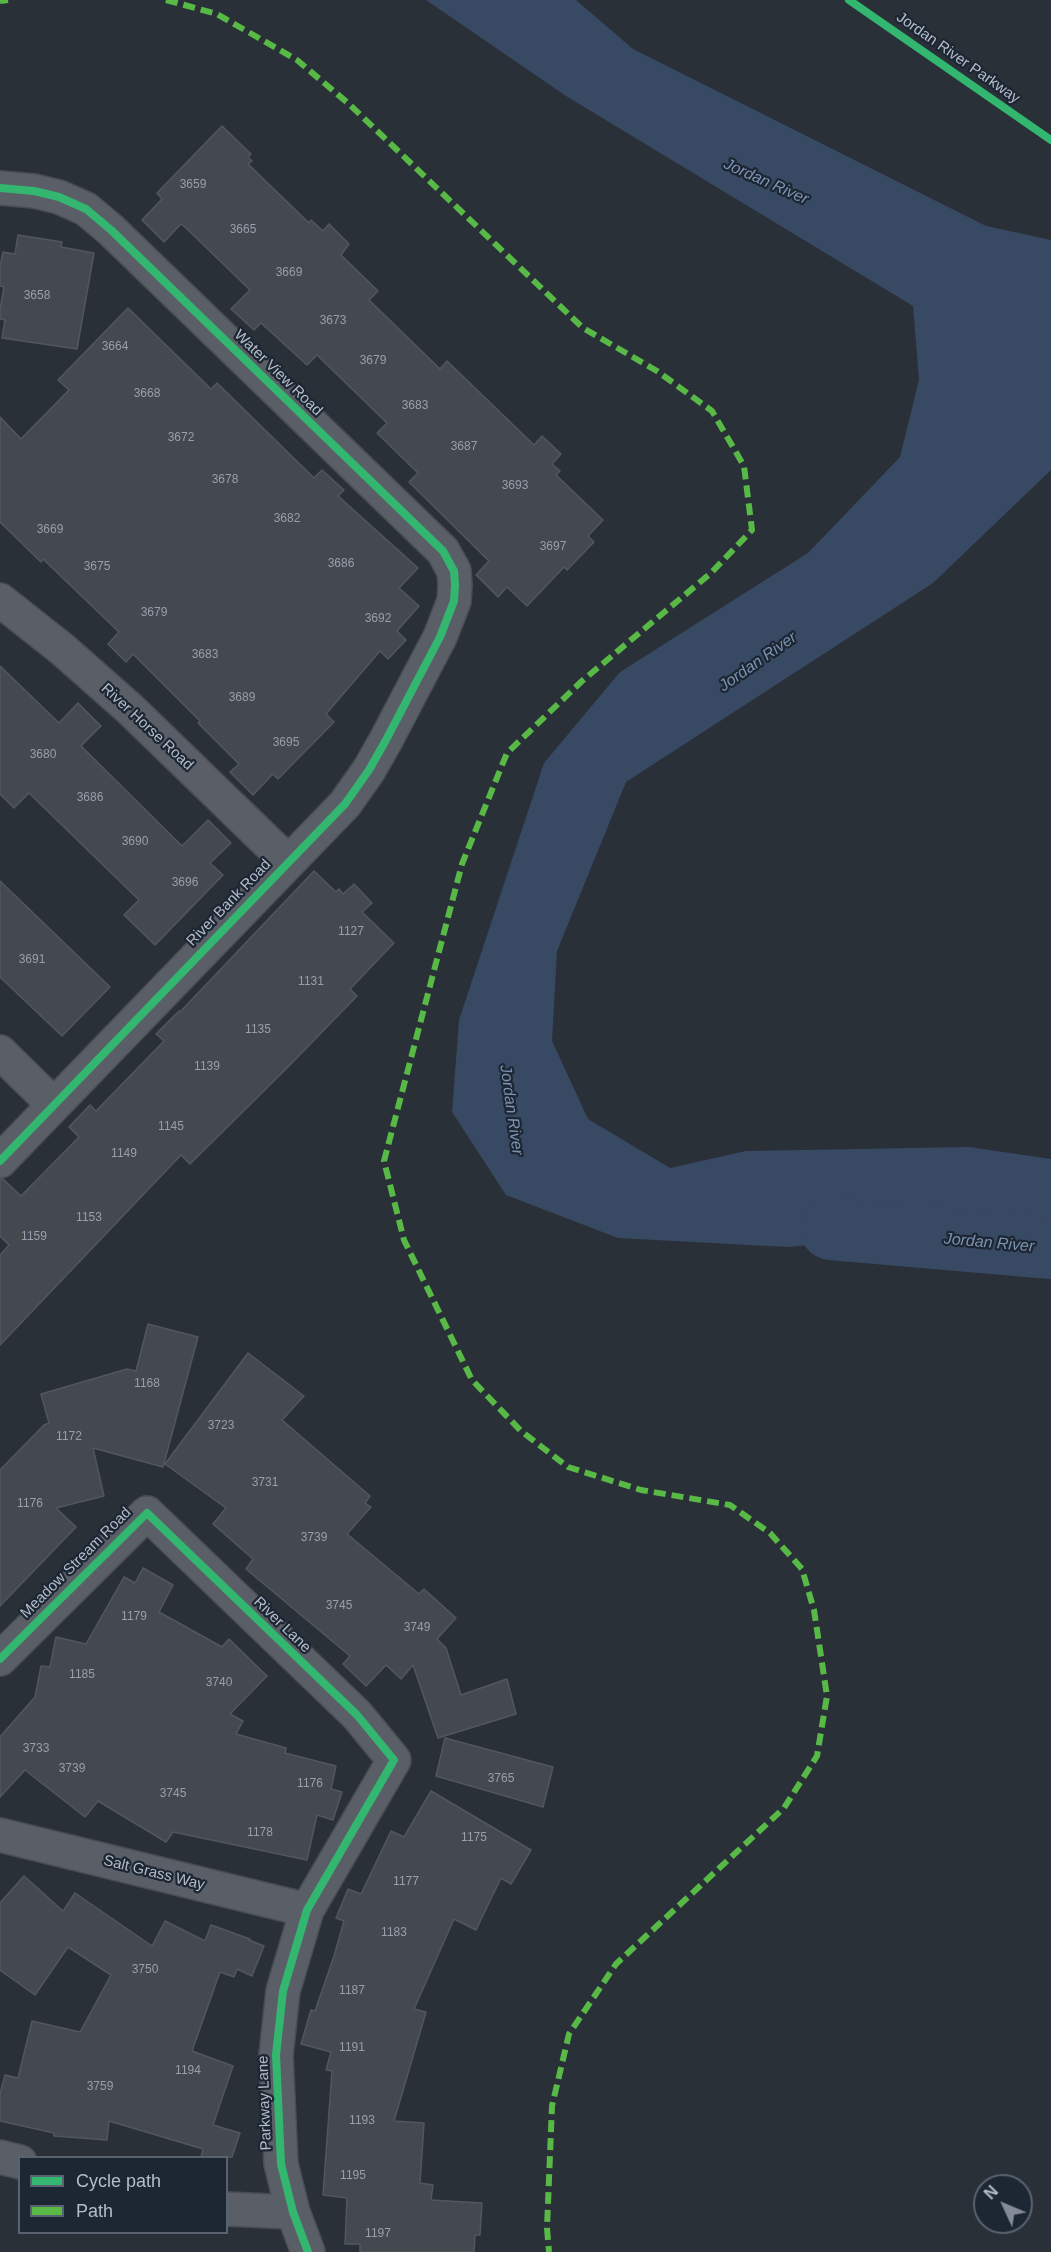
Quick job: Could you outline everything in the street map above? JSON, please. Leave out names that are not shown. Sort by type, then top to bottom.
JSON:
[{"type":"street","name":"Water View Road","points":[[3,188],[59,197],[86,210],[111,230],[443,551],[454,571],[455,585],[454,601],[440,637]]},
{"type":"street","name":"River Horse Road","points":[[0,600],[62,649],[130,709],[288,862]]},
{"type":"street","name":"River Bank Road","points":[[0,1161],[345,804],[369,770],[440,637]]},
{"type":"street","points":[[0,1052],[54,1105]]},
{"type":"street","name":"Meadow Stream Road","points":[[0,1659],[147,1513]]},
{"type":"street","name":"River Lane","points":[[147,1513],[357,1715],[394,1760]]},
{"type":"street","name":"Parkway Lane","points":[[308,2252],[292,2212],[281,2164],[276,2055],[283,1991],[307,1910],[394,1760]]},
{"type":"street","name":"Salt Grass Way","points":[[0,1835],[307,1910]]},
{"type":"street","points":[[0,2157],[18,2162]]},
{"type":"street","points":[[228,2209],[292,2212]]},
{"type":"water","points":[[426,0],[576,0],[633,49],[986,226],[1051,240],[1051,470],[933,583],[626,782],[557,951],[552,1041],[588,1119],[670,1168],[746,1151],[969,1147],[1051,1159],[1051,1245],[918,1236],[787,1247],[618,1238],[506,1195],[452,1112],[459,1020],[544,763],[620,672],[808,553],[900,457],[919,380],[913,306],[566,96]]},
{"type":"building","points":[[222,126],[251,154],[248,157],[252,161],[248,164],[309,223],[311,220],[323,231],[329,224],[349,244],[341,255],[378,291],[369,300],[440,369],[447,361],[534,445],[542,436],[561,454],[552,464],[560,471],[556,475],[603,520],[588,536],[594,542],[567,570],[564,567],[527,606],[507,587],[498,597],[476,575],[489,561],[409,482],[418,473],[377,433],[387,423],[317,355],[307,365],[261,323],[254,330],[231,309],[250,290],[186,228],[181,224],[164,242],[142,220],[162,199],[157,193]]},
{"type":"building","points":[[18,235],[62,242],[61,247],[94,253],[77,349],[2,338],[5,320],[0,319],[4,287],[0,286],[0,267],[3,252],[15,254]]},
{"type":"building","points":[[128,308],[211,389],[217,383],[314,478],[322,470],[344,490],[338,496],[418,568],[399,588],[419,606],[397,631],[406,640],[388,659],[380,651],[326,714],[334,722],[278,779],[273,774],[253,795],[230,772],[239,764],[198,723],[200,721],[133,654],[126,662],[108,644],[119,632],[43,559],[41,562],[0,522],[0,417],[21,439],[69,390],[58,380]]},
{"type":"building","points":[[0,666],[59,723],[78,703],[101,726],[81,746],[182,846],[208,820],[231,843],[210,863],[223,875],[155,945],[124,915],[139,900],[29,793],[14,808],[0,794]]},
{"type":"building","points":[[314,871],[336,892],[339,889],[343,894],[354,884],[372,903],[362,912],[394,943],[350,989],[357,996],[289,1066],[190,1164],[181,1155],[0,1345],[0,1255],[9,1245],[0,1236],[0,1179],[3,1179],[21,1196],[79,1137],[69,1127],[90,1105],[96,1111],[164,1041],[156,1034],[180,1012]]},
{"type":"building","points":[[0,881],[110,987],[62,1036],[0,977]]},
{"type":"building","points":[[148,1324],[198,1337],[163,1467],[93,1448],[104,1496],[56,1508],[76,1527],[0,1606],[0,1470],[44,1425],[49,1423],[41,1394],[127,1369],[136,1371]]},
{"type":"building","points":[[248,1353],[304,1396],[282,1420],[370,1496],[365,1503],[371,1507],[347,1534],[419,1594],[424,1589],[456,1618],[437,1639],[446,1648],[461,1695],[507,1679],[516,1714],[438,1738],[413,1665],[401,1679],[386,1665],[366,1686],[343,1664],[350,1656],[246,1569],[253,1559],[213,1524],[226,1508],[165,1464]]},
{"type":"building","points":[[143,1568],[173,1585],[159,1612],[222,1647],[229,1639],[267,1676],[230,1714],[243,1721],[236,1734],[286,1748],[285,1753],[336,1766],[331,1789],[342,1792],[333,1820],[317,1815],[307,1860],[173,1832],[166,1842],[98,1801],[85,1817],[25,1770],[0,1797],[0,1737],[35,1697],[41,1666],[50,1667],[56,1637],[86,1644],[124,1577],[135,1583]]},
{"type":"building","points":[[445,1738],[553,1767],[543,1807],[436,1776]]},
{"type":"building","points":[[431,1791],[531,1850],[511,1884],[501,1878],[476,1930],[454,1919],[414,2009],[426,2012],[394,2121],[424,2123],[420,2183],[433,2185],[431,2200],[482,2203],[480,2235],[475,2235],[474,2252],[360,2252],[360,2244],[345,2244],[347,2198],[323,2195],[332,2071],[326,2070],[331,2052],[301,2044],[311,2010],[315,2011],[334,1956],[344,1921],[336,1918],[348,1889],[361,1894],[391,1831],[404,1837]]},
{"type":"building","points":[[24,1876],[63,1911],[75,1893],[152,1946],[165,1921],[205,1941],[211,1925],[264,1946],[252,1976],[237,1969],[234,1977],[220,1972],[192,2051],[233,2066],[213,2125],[240,2133],[232,2157],[201,2156],[203,2149],[109,2121],[107,2140],[54,2136],[54,2133],[0,2121],[0,2094],[5,2075],[18,2078],[32,2021],[80,2032],[111,1975],[68,1947],[35,1995],[0,1970],[0,1903]]},
{"type":"waterway","name":"Jordan River","points":[[831,1229],[1051,1248]]},
{"type":"marked path","points":[[0,1],[8,0]]},
{"type":"marked path","points":[[166,0],[217,14],[297,60],[349,104],[583,328],[657,371],[712,411],[744,466],[752,530],[711,573],[582,681],[507,753],[462,864],[384,1161],[404,1240],[472,1380],[521,1431],[568,1467],[641,1490],[730,1505],[770,1533],[802,1569],[814,1610],[827,1696],[817,1756],[784,1808],[616,1964],[569,2034],[552,2106],[547,2228],[549,2252]]},
{"type":"cycle path","name":"Jordan River Parkway","points":[[849,0],[1051,140]]},
{"type":"cycle path","points":[[0,188],[34,191],[59,197],[86,209],[111,230],[443,551],[454,571],[455,585],[454,601],[440,637],[369,770],[345,804],[0,1161]]},
{"type":"cycle path","points":[[0,1659],[147,1513],[357,1715],[394,1760],[307,1910],[283,1991],[276,2055],[281,2164],[293,2212],[308,2252]]}]
